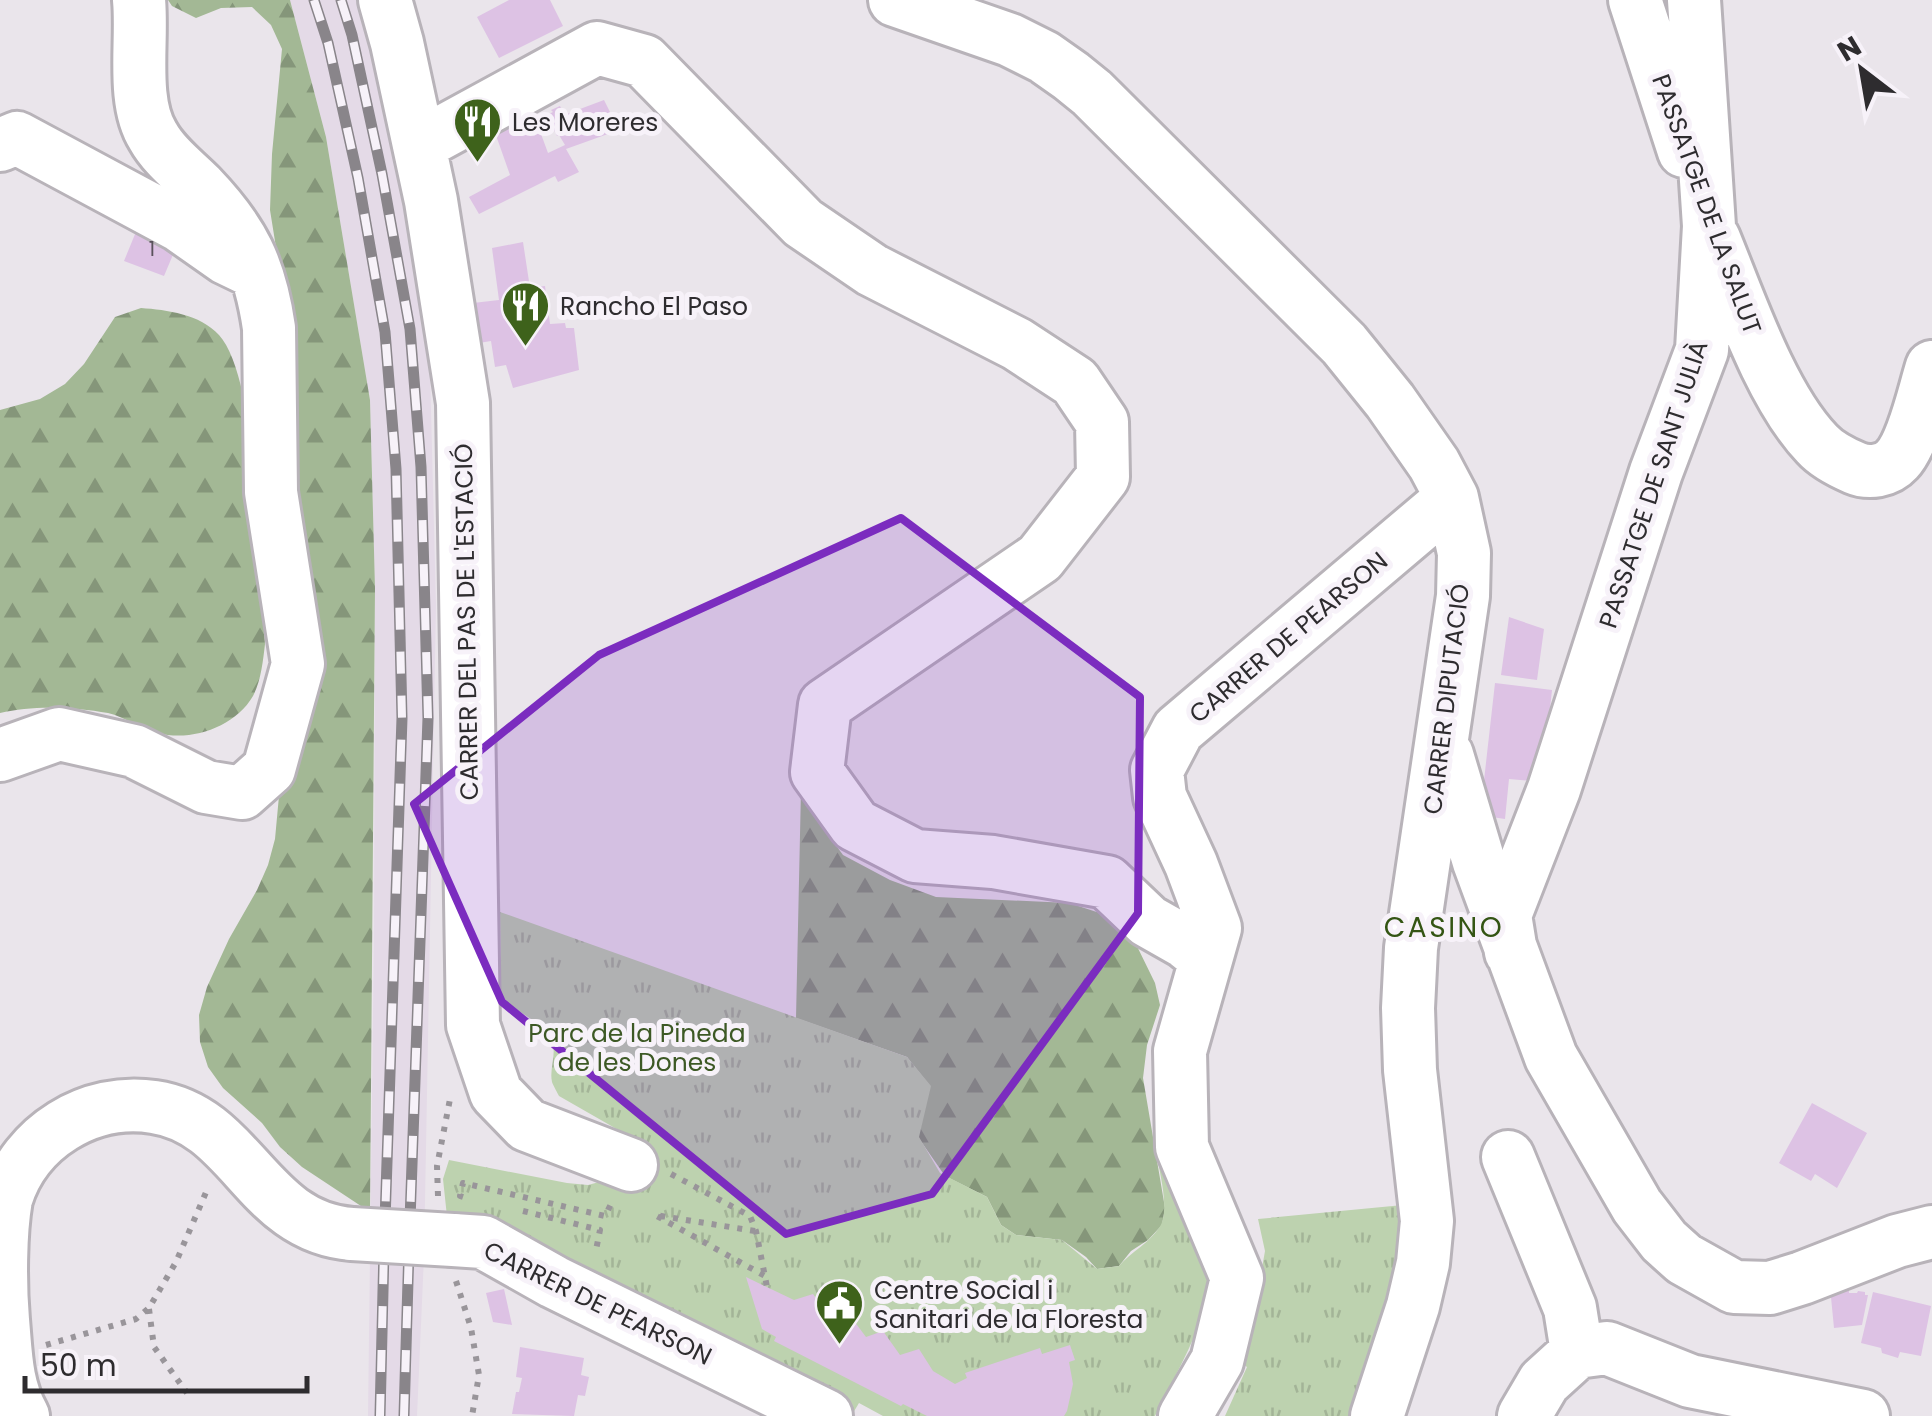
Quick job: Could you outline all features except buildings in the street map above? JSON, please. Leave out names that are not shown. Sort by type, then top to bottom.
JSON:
[{"type":"street","points":[[0,755],[59,734],[134,751],[206,787],[242,793],[269,768],[298,664],[271,492],[269,328],[265,302],[247,247],[233,224],[152,135],[141,94],[139,0]]},
{"type":"street","name":"CARRER DEL PAS DE L'ESTACIÓ","points":[[385,0],[431,200],[463,403],[473,1025],[496,1094],[526,1125],[631,1165]]},
{"type":"street","name":"CARRER DIPUTACIÓ","points":[[895,0],[1010,40],[1044,57],[1092,93],[1344,344],[1434,464],[1452,498],[1464,553],[1462,596],[1412,948],[1408,1008],[1410,1070],[1427,1221],[1414,1306],[1377,1416]]},
{"type":"street","name":"PASSATGE DE LA SALUT","points":[[1635,0],[1709,226],[1773,379],[1800,423],[1840,462],[1864,472],[1882,470],[1896,461],[1909,442],[1932,367]]},
{"type":"street","name":"PASSATGE DE SANT JULIÀ","points":[[1512,952],[1505,915],[1554,789],[1656,472],[1702,350],[1709,226],[1694,0]]},
{"type":"street","points":[[419,145],[598,48],[644,61],[803,223],[872,270],[1017,344],[1075,382],[1102,422],[1103,477],[1040,558],[825,705],[817,772],[856,825],[915,856],[993,862],[1107,882],[1148,921],[1205,958]]},
{"type":"street","points":[[0,145],[17,138],[179,225],[226,258],[255,272]]},
{"type":"street","name":"CARRER DE PEARSON","points":[[1185,1416],[1217,1361],[1237,1278],[1182,1147],[1180,1051],[1215,928],[1160,797],[1157,770],[1178,730],[1452,498]]},
{"type":"street","points":[[1443,739],[1479,862],[1551,1057],[1637,1206],[1664,1242],[1684,1259],[1734,1287],[1770,1288],[1932,1232]]},
{"type":"street","name":"CARRER DE PEARSON","points":[[23,1416],[9,1383],[2,1304],[2,1224],[6,1201],[26,1159],[60,1127],[82,1115],[130,1105],[179,1113],[201,1124],[277,1202],[310,1225],[332,1233],[352,1234],[465,1220],[482,1242],[554,1282],[826,1416]]},
{"type":"street","points":[[1508,1157],[1570,1308],[1577,1352]]},
{"type":"street","points":[[1524,1416],[1544,1382],[1577,1352],[1606,1348],[1690,1380],[1862,1416]]},
{"type":"path","points":[[7,1357],[136,1319],[148,1308],[176,1262],[218,1162],[230,1151]]},
{"type":"path","points":[[465,1220],[460,1196],[463,1183],[605,1216],[631,1165],[662,1170],[750,1216],[767,1287]]},
{"type":"path","points":[[513,1209],[600,1230],[596,1250],[579,1246]]},
{"type":"path","points":[[756,1231],[655,1215],[766,1277]]},
{"type":"path","points":[[148,1308],[154,1347],[186,1393]]},
{"type":"highlighted area","points":[[901,518],[1140,697],[1138,913],[932,1194],[786,1234],[502,1002],[414,804],[599,655]]},
{"type":"shaded area","points":[[290,0],[356,0],[394,132],[430,371],[436,605],[424,1256],[417,1416],[368,1416],[375,588],[370,400],[326,137]]},
{"type":"green space","points":[[168,0],[290,0],[326,137],[370,400],[375,588],[370,1212],[302,1167],[280,1147],[262,1123],[223,1088],[208,1067],[200,1042],[199,1015],[207,987],[257,890],[275,839],[305,602],[290,311],[270,210],[282,49],[271,25],[252,7],[221,8],[196,18]]},
{"type":"green space","points":[[141,308],[193,318],[219,335],[232,358],[242,393],[256,482],[265,644],[258,684],[245,707],[224,724],[184,735],[158,733],[95,711],[40,708],[0,713],[0,410],[40,399],[65,384],[84,364],[115,317]]},
{"type":"green space","name":"Parc de la Pineda de les Dones","points":[[801,789],[843,855],[890,880],[936,897],[1069,903],[1109,916],[1132,936],[1155,983],[1160,1005],[1147,1045],[1143,1078],[1165,1208],[1162,1225],[1119,1266],[1097,1269],[1062,1240],[1016,1235],[1001,1225],[987,1197],[945,1176],[918,1137],[930,1086],[907,1057],[796,1018]]},
{"type":"green space","name":"Parc de la Pineda de les Dones","points":[[500,912],[907,1057],[931,1086],[919,1137],[940,1173],[987,1197],[1001,1225],[1016,1235],[1062,1240],[1097,1269],[1119,1266],[1159,1228],[1164,1202],[1156,1151],[1194,1228],[1208,1272],[1198,1327],[1155,1416],[883,1416],[859,1403],[853,1413],[542,1254],[448,1226],[443,1179],[449,1160],[588,1185],[614,1178],[656,1177],[648,1147],[559,1096],[552,1082],[553,1047],[547,1034],[501,994]]},
{"type":"green space","points":[[1403,1205],[1404,1244],[1353,1416],[1225,1416],[1247,1367],[1233,1357],[1256,1302],[1265,1251],[1258,1219]]},
{"type":"railway","points":[[314,0],[328,43],[358,178],[385,332],[396,469],[402,718],[385,1221]]},
{"type":"railway","points":[[341,0],[382,174],[410,329],[421,467],[428,718],[410,1220]]},
{"type":"railway","points":[[404,1416],[409,1247]]},
{"type":"railway","points":[[380,1416],[384,1249]]},
{"type":"place","name":"Les Moreres","points":[[477,164]]},
{"type":"place","name":"Rancho El Paso","points":[[525,348]]},
{"type":"place","name":"Centre Social i Sanitari de la Floresta","points":[[839,1346]]},
{"type":"district","name":"CASINO","points":[[1444,927]]}]
